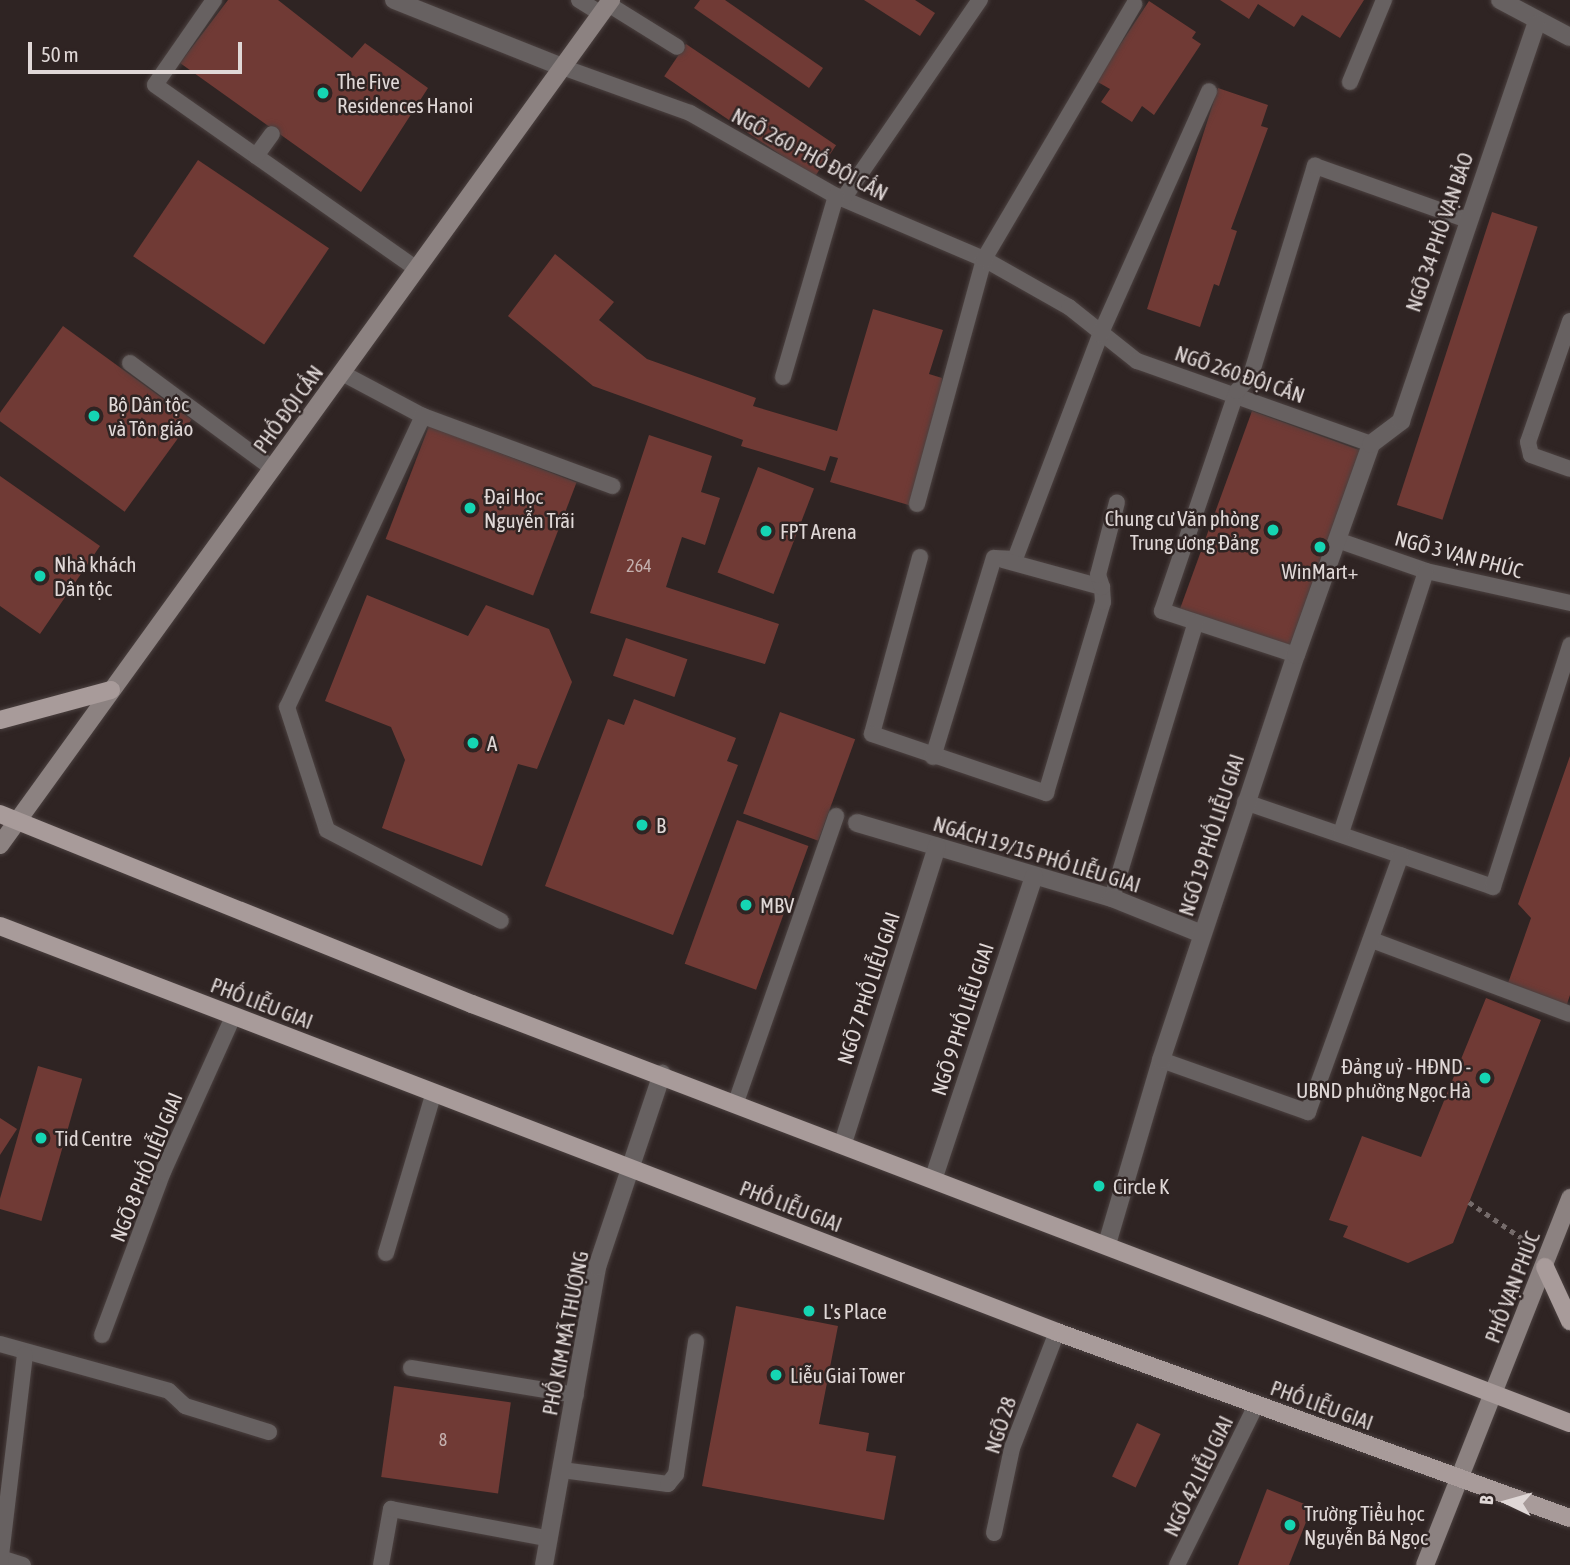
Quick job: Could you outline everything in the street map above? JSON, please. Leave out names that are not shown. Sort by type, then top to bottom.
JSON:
[{"type":"main road","points":[[0,720],[111,690]]},
{"type":"main road","points":[[0,814],[662,1074],[1496,1392],[1570,1423]]},
{"type":"main road","name":"PHỐ LIỄU GIAI","points":[[0,926],[433,1095],[1056,1332],[1570,1518]]},
{"type":"main road","points":[[1545,1267],[1570,1321]]},
{"type":"street","points":[[394,0],[565,68]]},
{"type":"street","points":[[1507,1],[1536,24],[1570,37]]},
{"type":"street","name":"PHỐ ĐỘI CẤN","points":[[0,845],[416,269],[565,68],[607,6]]},
{"type":"street","name":"NGÕ 34 PHỐ VẠN BẢO","points":[[1371,444],[1401,421],[1465,219],[1536,24]]},
{"type":"street","name":"NGÕ 19 PHỐ LIỄU GIAI","points":[[1107,1244],[1161,1060],[1245,802],[1296,655],[1340,541],[1371,444]]},
{"type":"street","name":"NGÁCH 19/15 PHỐ LIỄU GIAI","points":[[857,823],[1112,898],[1202,934]]},
{"type":"street","name":"NGÕ 7 PHỐ LIỄU GIAI","points":[[843,1143],[937,847]]},
{"type":"street","name":"NGÕ 9 PHỐ LIỄU GIAI","points":[[934,1177],[1034,876]]},
{"type":"street","name":"PHỐ KIM MÃ THƯỢNG","points":[[544,1565],[546,1538],[562,1470],[597,1268],[662,1074]]},
{"type":"street","name":"PHỐ VẠN PHÚC","points":[[1425,1565],[1496,1392],[1570,1198]]},
{"type":"lane","points":[[214,0],[155,85],[416,269]]},
{"type":"lane","points":[[579,0],[607,6],[677,47]]},
{"type":"lane","points":[[783,377],[839,198],[981,0]]},
{"type":"lane","points":[[1350,82],[1384,0]]},
{"type":"lane","points":[[917,504],[984,258],[1134,4]]},
{"type":"lane","name":"NGÕ 260 PHỐ ĐỘI CẤN","points":[[565,68],[691,113],[839,198],[984,258],[1069,307],[1100,335]]},
{"type":"lane","points":[[994,558],[1015,559],[1100,335],[1209,91]]},
{"type":"lane","points":[[256,156],[272,134]]},
{"type":"lane","points":[[1296,655],[1162,611],[1237,391],[1251,375],[1315,166],[1465,219]]},
{"type":"lane","points":[[1570,321],[1528,442],[1531,454],[1570,469]]},
{"type":"lane","name":"NGÕ 260 ĐỘI CẤN","points":[[1100,335],[1137,361],[1237,391],[1371,444]]},
{"type":"lane","points":[[130,363],[273,469]]},
{"type":"lane","points":[[342,373],[423,415],[612,486]]},
{"type":"lane","points":[[423,415],[286,707],[327,830],[501,920]]},
{"type":"lane","points":[[920,557],[872,734],[933,757],[1046,793],[1103,602],[1098,575],[1117,502]]},
{"type":"lane","name":"NGÕ 3 VẠN PHÚC","points":[[1340,541],[1426,571],[1570,603]]},
{"type":"lane","points":[[994,558],[1102,587]]},
{"type":"lane","points":[[933,757],[994,558]]},
{"type":"lane","points":[[1341,833],[1426,571]]},
{"type":"lane","points":[[1112,898],[1196,622]]},
{"type":"lane","points":[[1245,802],[1493,887],[1570,645]]},
{"type":"lane","points":[[736,1102],[836,817]]},
{"type":"lane","points":[[1161,1060],[1308,1112],[1401,855]]},
{"type":"lane","points":[[1372,940],[1570,1014]]},
{"type":"lane","name":"NGÕ 8 PHỐ LIỄU GIAI","points":[[102,1335],[163,1172],[233,1017]]},
{"type":"lane","points":[[386,1253],[433,1095]]},
{"type":"lane","name":"NGÕ 28","points":[[994,1533],[1012,1448],[1056,1332]]},
{"type":"lane","points":[[562,1470],[668,1484],[676,1474],[696,1342]]},
{"type":"lane","points":[[0,1344],[25,1354],[169,1391],[185,1406],[269,1432]]},
{"type":"lane","points":[[0,1564],[25,1354]]},
{"type":"lane","points":[[411,1368],[576,1395]]},
{"type":"lane","name":"NGÕ 42 LIỄU GIAI","points":[[1177,1565],[1256,1405]]},
{"type":"lane","points":[[381,1565],[391,1508],[546,1538]]},
{"type":"lane","points":[[1,1558],[23,1565]]},
{"type":"path","points":[[1469,1202],[1523,1239]]},
{"type":"building","name":"The Five Residences Hanoi","points":[[228,0],[278,0],[352,58],[365,43],[428,88],[361,192],[180,63]]},
{"type":"building","points":[[700,0],[725,0],[823,68],[809,88],[694,8]]},
{"type":"building","points":[[864,0],[915,0],[935,13],[920,36]]},
{"type":"building","points":[[1220,0],[1364,0],[1340,38],[1302,15],[1294,27],[1258,4],[1249,19]]},
{"type":"building","points":[[1149,1],[1196,32],[1192,38],[1201,44],[1154,115],[1142,106],[1132,122],[1101,102],[1110,89],[1096,81]]},
{"type":"building","points":[[686,44],[836,145],[814,178],[664,76]]},
{"type":"building","points":[[1218,88],[1268,105],[1261,126],[1268,128],[1231,229],[1237,231],[1219,286],[1214,284],[1200,327],[1147,309]]},
{"type":"building","points":[[198,160],[329,248],[264,345],[133,256]]},
{"type":"building","points":[[1492,212],[1538,227],[1442,520],[1397,505]]},
{"type":"building","points":[[555,254],[614,302],[599,320],[647,359],[756,398],[753,406],[837,431],[873,309],[943,330],[929,374],[942,378],[941,395],[912,506],[830,482],[838,458],[830,456],[825,471],[741,446],[743,440],[593,386],[508,316]]},
{"type":"building","name":"Bộ Dân tộc và Tôn giáo","points":[[63,326],[192,419],[125,512],[0,421],[0,413]]},
{"type":"building","name":"Chung cư Văn phòng Trung ương Đảng","points":[[1252,411],[1362,451],[1290,649],[1180,609]]},
{"type":"building","points":[[429,426],[577,483],[533,596],[386,539]]},
{"type":"building","points":[[649,435],[712,456],[701,492],[720,498],[705,545],[682,537],[666,587],[779,624],[765,664],[590,613]]},
{"type":"building","name":"FPT Arena","points":[[758,467],[814,489],[774,594],[718,572]]},
{"type":"building","name":"Nhà khách Dân tộc","points":[[0,476],[100,546],[40,634],[0,606]]},
{"type":"building","name":"A","points":[[367,595],[468,636],[486,605],[549,629],[572,682],[537,769],[518,764],[482,866],[382,828],[405,760],[391,727],[325,701]]},
{"type":"building","points":[[626,638],[687,659],[674,697],[613,676]]},
{"type":"building","name":"B","points":[[634,699],[736,738],[727,761],[738,765],[673,935],[545,886],[608,719],[624,725]]},
{"type":"building","points":[[780,712],[855,739],[818,841],[743,813]]},
{"type":"building","points":[[1570,756],[1570,995],[1566,1007],[1507,986],[1531,918],[1518,904]]},
{"type":"building","name":"MBV","points":[[737,820],[808,846],[756,990],[685,964]]},
{"type":"building","name":"Đảng uỷ - HĐND - UBND phường Ngọc Hà","points":[[1486,998],[1541,1020],[1453,1243],[1408,1263],[1343,1237],[1348,1226],[1329,1220],[1362,1136],[1421,1157]]},
{"type":"building","name":"Tid Centre","points":[[38,1066],[82,1079],[41,1221],[0,1209],[0,1199]]},
{"type":"building","points":[[0,1118],[17,1129],[0,1155]]},
{"type":"building","name":"Liễu Giai Tower","points":[[736,1306],[838,1326],[819,1424],[869,1433],[866,1451],[896,1456],[884,1520],[702,1486]]},
{"type":"building","points":[[394,1386],[511,1402],[498,1494],[381,1477]]},
{"type":"building","points":[[1137,1423],[1161,1434],[1136,1487],[1112,1476]]},
{"type":"building","points":[[1267,1489],[1312,1507],[1289,1565],[1238,1565]]},
{"type":"place","name":"The Five Residences Hanoi","points":[[323,93]]},
{"type":"place","name":"Bộ Dân tộc và Tôn giáo","points":[[94,416]]},
{"type":"place","name":"Đại Học Nguyễn Trãi","points":[[470,508]]},
{"type":"place","name":"Chung cư Văn phòng Trung ương Đảng","points":[[1273,530]]},
{"type":"place","name":"FPT Arena","points":[[766,531]]},
{"type":"place","name":"WinMart+","points":[[1320,547]]},
{"type":"place","name":"Nhà khách Dân tộc","points":[[40,576]]},
{"type":"place","name":"A","points":[[473,743]]},
{"type":"place","name":"B","points":[[642,825]]},
{"type":"place","name":"MBV","points":[[746,905]]},
{"type":"place","name":"Đảng uỷ - HĐND - UBND phường Ngọc Hà","points":[[1485,1078]]},
{"type":"place","name":"Tid Centre","points":[[41,1138]]},
{"type":"place","name":"Circle K","points":[[1099,1186]]},
{"type":"place","name":"L's Place","points":[[809,1311]]},
{"type":"place","name":"Liễu Giai Tower","points":[[776,1375]]},
{"type":"place","name":"Trường Tiểu học Nguyễn Bá Ngọc","points":[[1290,1525]]}]
